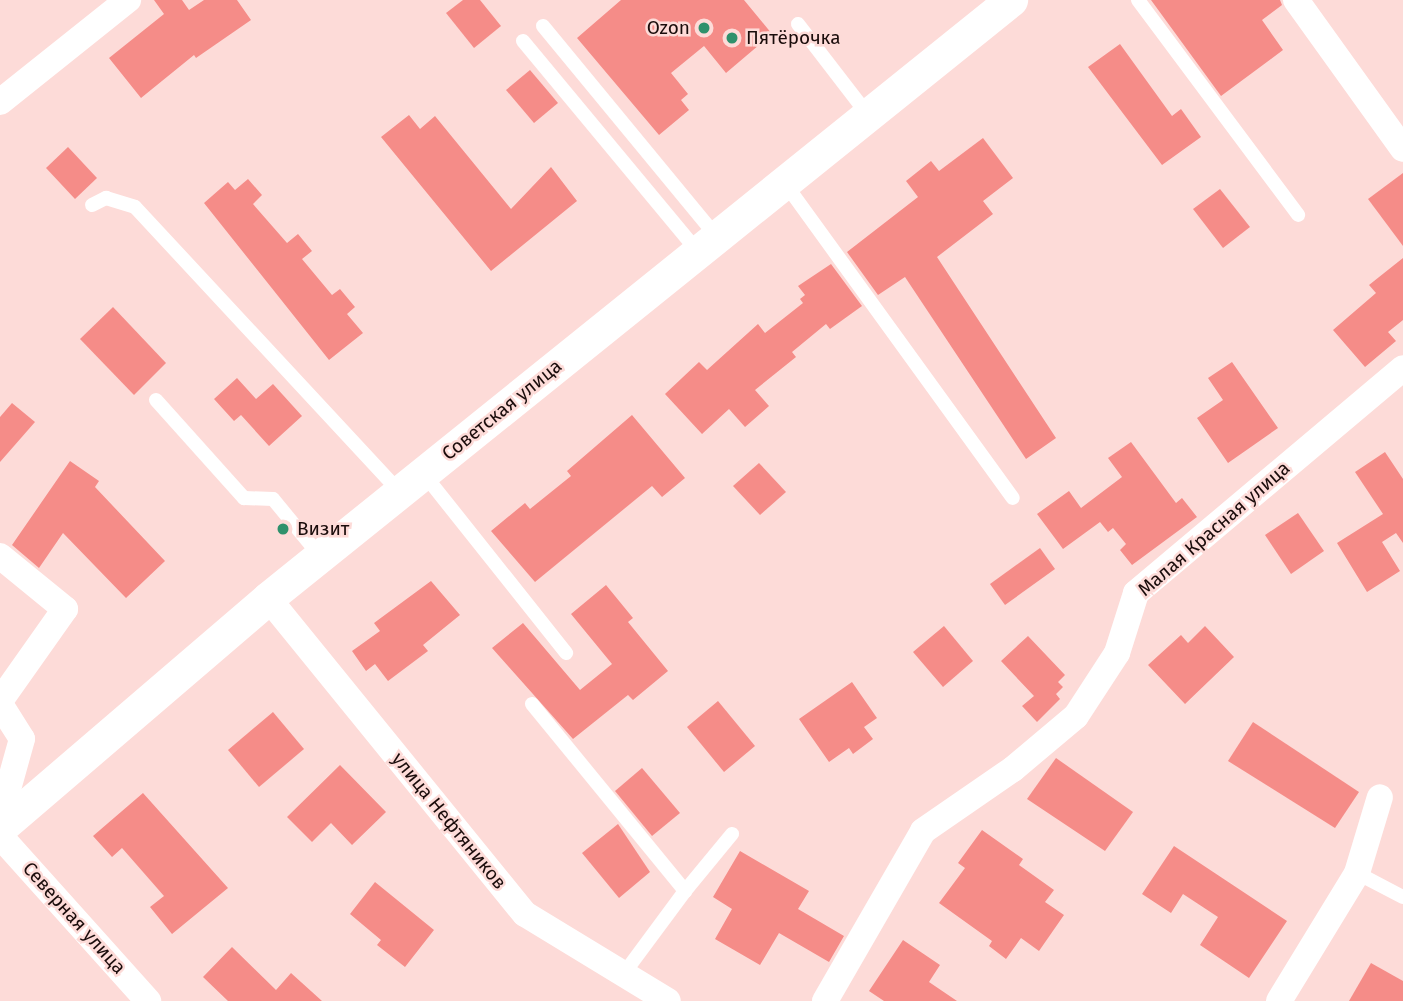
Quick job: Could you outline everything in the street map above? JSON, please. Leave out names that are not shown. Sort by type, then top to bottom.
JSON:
[{"type":"street","points":[[0,102],[128,0]]},
{"type":"street","name":"Советская улица","points":[[0,828],[268,597],[1011,0]]},
{"type":"street","points":[[1296,0],[1403,149]]},
{"type":"street","name":"Малая Красная улица","points":[[825,1001],[923,831],[1013,769],[1076,716],[1117,653],[1136,593],[1403,368]]},
{"type":"street","points":[[0,556],[65,609],[0,703],[22,738],[0,818]]},
{"type":"street","name":"улица Нефтяников","points":[[268,597],[525,914],[625,972],[668,1001]]},
{"type":"street","points":[[1279,1001],[1357,873],[1380,797]]},
{"type":"street","name":"Северная улица","points":[[0,836],[148,1001]]},
{"type":"lane","points":[[1138,0],[1298,215]]},
{"type":"lane","points":[[798,24],[868,115]]},
{"type":"lane","points":[[543,26],[707,244]]},
{"type":"lane","points":[[523,40],[707,244]]},
{"type":"lane","points":[[785,182],[1013,498]]},
{"type":"lane","points":[[92,205],[106,198],[135,207],[411,482],[565,653]]},
{"type":"lane","points":[[156,400],[244,498],[273,499],[320,556]]},
{"type":"lane","points":[[532,704],[685,891]]},
{"type":"lane","points":[[625,972],[685,891],[732,834]]},
{"type":"lane","points":[[1357,873],[1403,897]]},
{"type":"building","points":[[154,0],[182,0],[189,10],[204,0],[237,0],[251,20],[196,58],[194,55],[141,98],[109,58],[164,14]]},
{"type":"building","points":[[463,0],[480,0],[501,26],[474,48],[446,13]]},
{"type":"building","points":[[621,0],[744,0],[772,34],[726,73],[704,46],[671,73],[688,94],[681,100],[689,110],[659,135],[577,38]]},
{"type":"building","points":[[1151,0],[1280,0],[1282,5],[1262,20],[1283,50],[1221,96]]},
{"type":"building","points":[[1120,44],[1172,116],[1181,109],[1201,137],[1162,165],[1088,67]]},
{"type":"building","points":[[530,70],[558,103],[534,123],[506,90]]},
{"type":"building","points":[[409,115],[420,129],[435,116],[511,209],[551,167],[577,201],[491,271],[381,137]]},
{"type":"building","points":[[983,138],[1013,178],[983,201],[993,214],[937,257],[1056,438],[1026,459],[905,277],[878,295],[847,252],[918,197],[906,181],[931,161],[939,171]]},
{"type":"building","points":[[68,147],[97,178],[75,199],[46,168]]},
{"type":"building","points":[[1403,173],[1403,246],[1368,199]]},
{"type":"building","points":[[248,179],[262,195],[253,204],[287,243],[298,234],[312,251],[302,259],[332,295],[340,289],[355,307],[347,314],[363,333],[329,360],[204,203],[228,182],[235,190]]},
{"type":"building","points":[[1220,189],[1250,227],[1223,248],[1193,209]]},
{"type":"building","points":[[1403,258],[1403,320],[1388,332],[1396,341],[1365,367],[1333,330],[1376,293],[1369,285]]},
{"type":"building","points":[[831,264],[862,306],[830,329],[826,324],[792,352],[796,357],[755,390],[769,406],[745,427],[729,409],[702,434],[665,394],[699,362],[707,370],[758,324],[765,333],[803,303],[800,299],[805,295],[798,286]]},
{"type":"building","points":[[113,307],[166,363],[134,395],[80,339]]},
{"type":"building","points":[[1232,362],[1278,428],[1228,463],[1197,418],[1223,400],[1208,378]]},
{"type":"building","points":[[237,378],[256,399],[273,384],[302,416],[269,446],[241,415],[234,421],[214,399]]},
{"type":"building","points":[[12,403],[35,422],[0,462],[0,417]]},
{"type":"building","points":[[632,415],[685,478],[662,497],[652,486],[535,582],[491,531],[525,503],[530,509],[571,476],[567,471]]},
{"type":"building","points":[[1131,442],[1176,503],[1182,498],[1197,517],[1132,565],[1120,550],[1126,544],[1113,528],[1108,532],[1100,522],[1063,549],[1037,514],[1069,491],[1081,508],[1122,477],[1108,458]]},
{"type":"building","points":[[1385,452],[1403,479],[1403,543],[1396,533],[1382,542],[1400,571],[1367,592],[1337,543],[1383,514],[1355,472]]},
{"type":"building","points":[[70,461],[99,481],[95,487],[165,561],[126,598],[63,533],[39,568],[12,545]]},
{"type":"building","points":[[759,463],[786,492],[760,515],[733,486]]},
{"type":"building","points":[[1298,513],[1324,551],[1291,574],[1265,535]]},
{"type":"building","points":[[1040,548],[1055,569],[1005,605],[990,584]]},
{"type":"building","points":[[431,581],[460,615],[423,645],[428,651],[388,681],[375,664],[366,671],[352,651],[380,631],[374,623]]},
{"type":"building","points":[[606,585],[633,618],[628,622],[668,671],[633,700],[628,695],[573,739],[492,648],[523,623],[580,690],[612,664],[571,614]]},
{"type":"building","points":[[944,626],[973,661],[943,687],[913,652]]},
{"type":"building","points":[[1205,626],[1234,657],[1185,704],[1148,665],[1181,635],[1188,643]]},
{"type":"building","points":[[1028,636],[1065,675],[1058,682],[1063,687],[1056,694],[1060,699],[1037,722],[1022,706],[1034,696],[1001,661]]},
{"type":"building","points":[[852,682],[877,718],[864,727],[873,739],[853,754],[849,748],[829,762],[799,719]]},
{"type":"building","points":[[718,701],[755,746],[724,772],[687,727]]},
{"type":"building","points":[[273,712],[304,749],[259,787],[228,750]]},
{"type":"building","points":[[1253,722],[1359,792],[1335,828],[1228,761]]},
{"type":"building","points":[[1056,758],[1133,812],[1105,851],[1027,799]]},
{"type":"building","points":[[340,765],[386,812],[352,845],[331,823],[312,842],[287,817]]},
{"type":"building","points":[[642,768],[680,813],[652,836],[615,791]]},
{"type":"building","points":[[143,793],[228,888],[172,934],[150,907],[164,896],[122,848],[112,857],[93,836]]},
{"type":"building","points":[[618,824],[650,872],[619,898],[582,853]]},
{"type":"building","points":[[982,830],[1023,859],[1019,865],[1054,890],[1045,902],[1064,915],[1039,951],[1021,938],[1006,959],[989,946],[992,941],[939,903],[965,868],[958,863]]},
{"type":"building","points":[[1174,846],[1287,921],[1249,978],[1200,945],[1218,917],[1183,894],[1171,913],[1142,894]]},
{"type":"building","points":[[740,851],[809,891],[798,909],[844,936],[829,962],[779,933],[760,965],[715,939],[732,909],[713,897]]},
{"type":"building","points":[[375,882],[434,930],[405,967],[377,945],[381,940],[350,914]]},
{"type":"building","points":[[903,940],[940,965],[929,982],[957,1001],[884,1001],[869,991]]},
{"type":"building","points":[[232,947],[276,990],[291,973],[322,1001],[228,1001],[203,977]]},
{"type":"building","points":[[1371,963],[1403,981],[1403,1001],[1349,1001]]},
{"type":"place","name":"Ozon","points":[[704,28]]},
{"type":"place","name":"Пятёрочка","points":[[732,38]]},
{"type":"place","name":"Визит","points":[[283,529]]}]
